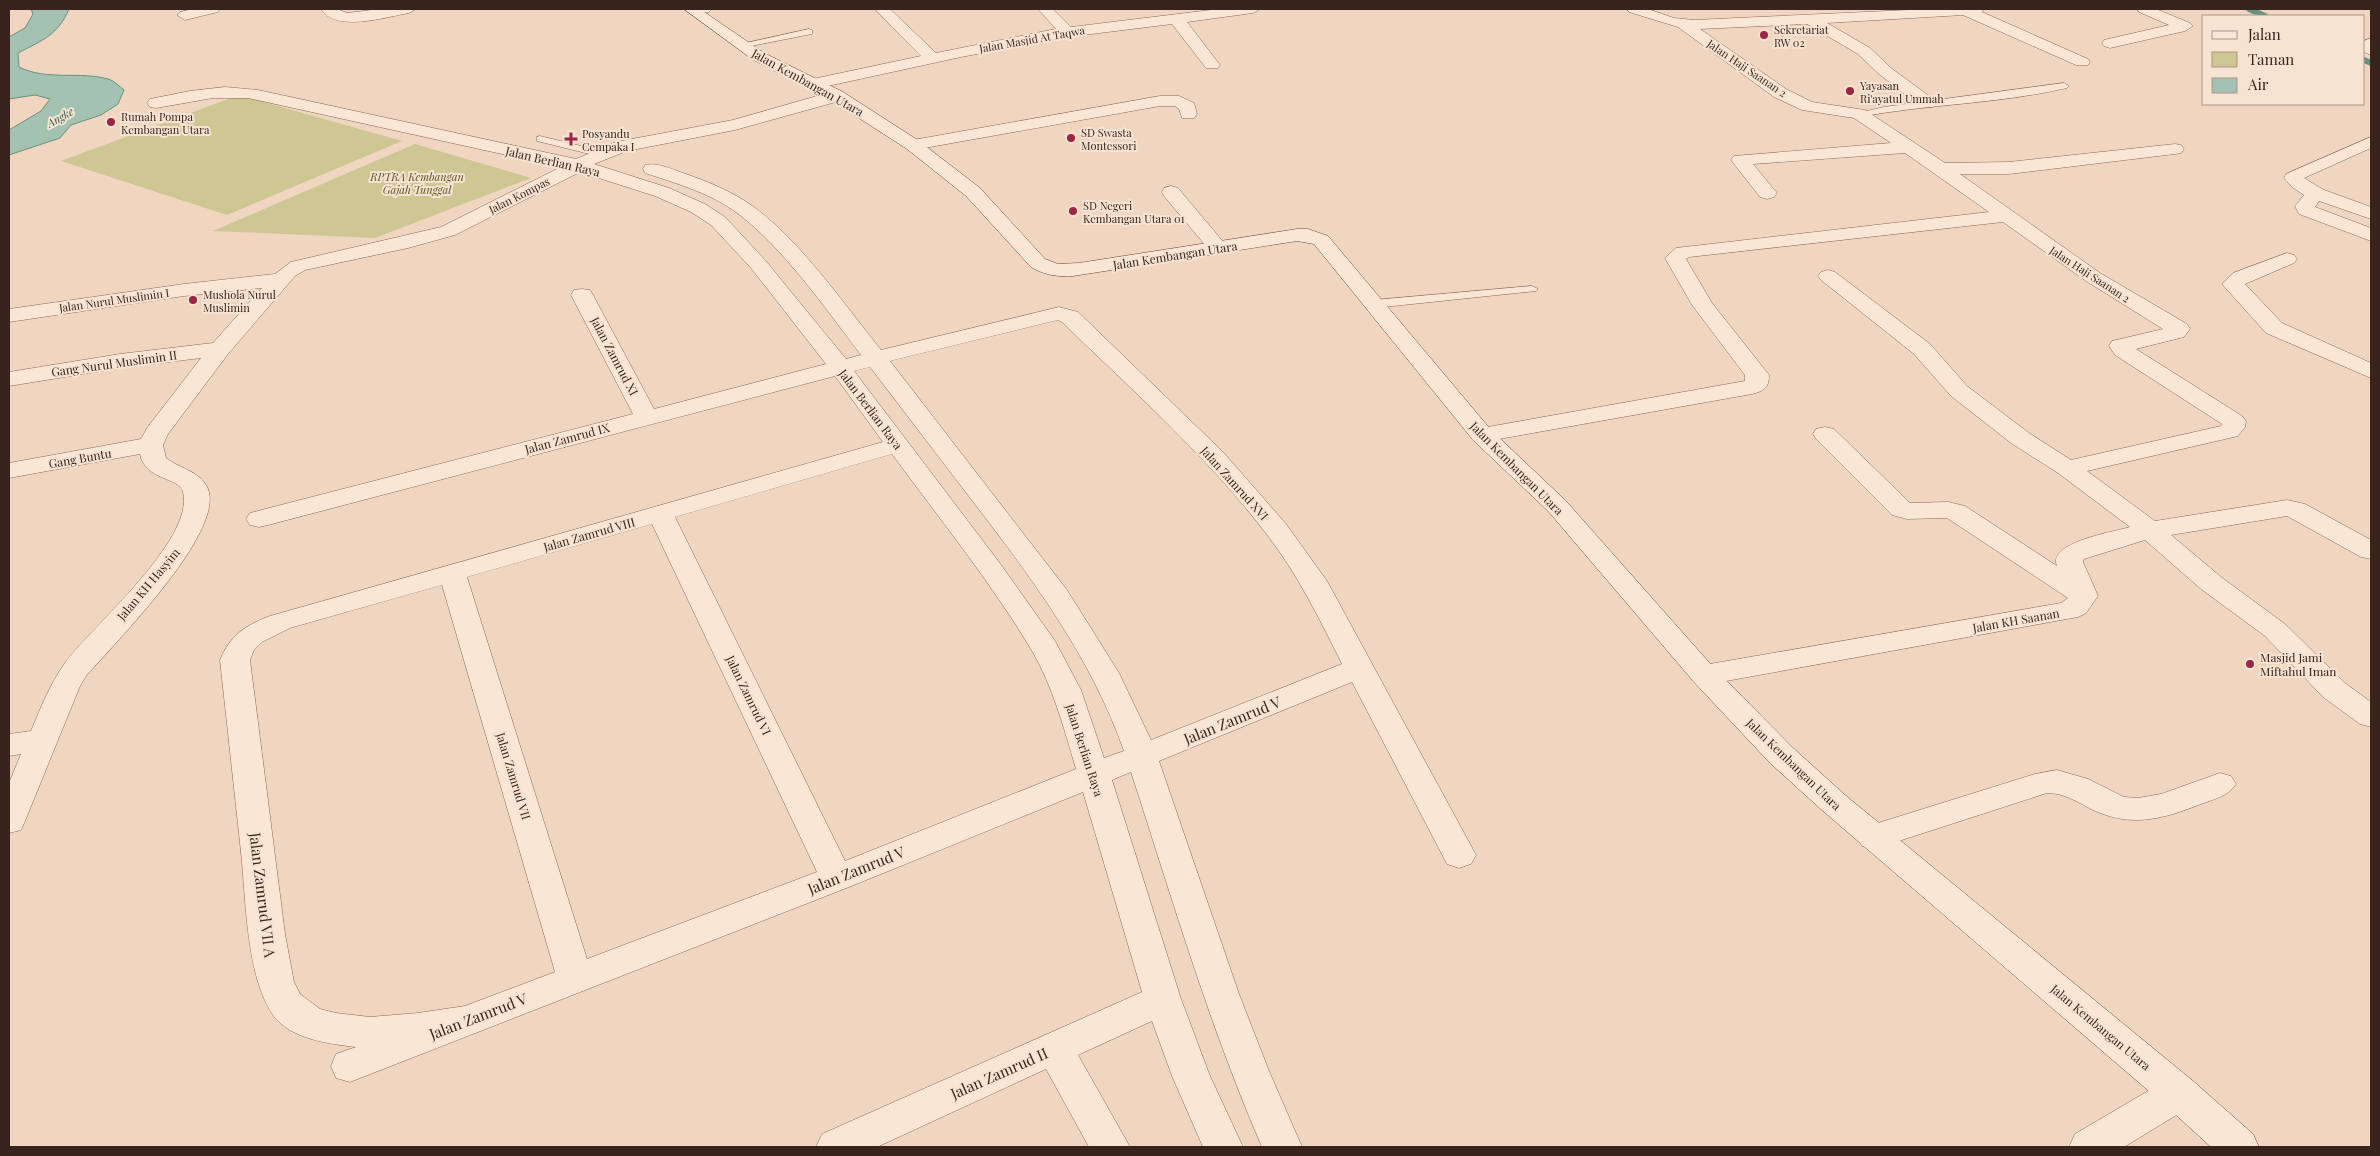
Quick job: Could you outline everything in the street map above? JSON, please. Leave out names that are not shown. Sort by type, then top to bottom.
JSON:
[{"type":"street","points":[[185,15],[213,9]]},
{"type":"street","points":[[328,9],[333,15],[347,18],[409,9]]},
{"type":"street","name":"Jalan Kembangan Utara","points":[[696,9],[741,45],[780,68],[825,90],[920,150],[973,192],[1038,264],[1045,268],[1079,270],[1297,235],[1315,237],[1328,247],[1482,435],[1557,506],[1704,675],[1781,755],[1874,837],[2179,1093],[2239,1147]]},
{"type":"street","points":[[882,9],[932,58]]},
{"type":"street","points":[[1045,9],[1067,32]]},
{"type":"street","name":"Jalan Masjid At Taqwa","points":[[825,90],[932,58],[1067,32],[1253,9]]},
{"type":"street","points":[[1634,9],[1684,25],[1922,14],[1971,9],[2082,62]]},
{"type":"street","points":[[1776,9],[1801,19],[1864,52],[1885,71],[1928,103]]},
{"type":"street","points":[[2110,43],[2185,26],[2144,9]]},
{"type":"street","points":[[1176,18],[1212,65]]},
{"type":"street","name":"Jalan Haji Saanan 2","points":[[1684,25],[1780,93],[1808,106],[1859,114],[2093,278],[2142,309],[2176,326],[2178,329],[2176,332],[2120,346],[2234,421],[2234,427],[2229,431],[2068,468]]},
{"type":"street","points":[[2371,43],[2366,47],[2371,50]]},
{"type":"street","name":"Jalan Kompas","points":[[284,276],[298,266],[312,262],[430,237],[448,230],[602,154],[636,143],[735,125],[825,90]]},
{"type":"street","name":"Jalan Berlian Raya","points":[[156,103],[203,94],[247,93],[578,165],[662,192],[698,208],[718,221],[758,264],[840,367],[990,568],[1045,648],[1066,690],[1163,999],[1191,1076],[1223,1147]]},
{"type":"street","points":[[920,150],[965,147],[996,131],[1160,101],[1179,101],[1188,107],[1188,114]]},
{"type":"street","points":[[2371,142],[2293,178],[2296,182],[2316,193],[2371,213]]},
{"type":"street","points":[[1767,193],[1740,160],[1908,147]]},
{"type":"street","points":[[1939,170],[2009,168],[2175,149]]},
{"type":"street","name":"Jalan Berlian Raya","points":[[602,154],[633,162],[707,189],[749,213],[787,249],[876,358],[1019,546],[1078,628],[1102,667],[1126,715],[1218,984],[1264,1108],[1282,1147]]},
{"type":"street","points":[[1171,192],[1218,248]]},
{"type":"street","points":[[2316,193],[2305,206],[2306,210],[2371,235]]},
{"type":"street","points":[[718,221],[749,213]]},
{"type":"street","points":[[1482,435],[1752,387],[1757,384],[1757,375],[1703,305],[1675,258],[1683,252],[2004,216]]},
{"type":"street","points":[[2287,259],[2240,277],[2233,284],[2274,328],[2368,367]]},
{"type":"street","points":[[151,445],[156,433],[220,349],[284,276]]},
{"type":"street","name":"Jalan Nurul Muslimin I","points":[[9,315],[284,276]]},
{"type":"street","points":[[1828,276],[1922,349],[1959,392],[2020,438],[2068,468],[2150,530],[2210,583],[2275,630],[2334,690],[2371,718]]},
{"type":"street","name":"Jalan Zamrud XI","points":[[582,295],[648,418]]},
{"type":"street","name":"Jalan Zamrud XVI","points":[[876,358],[1046,315],[1059,313],[1070,317],[1214,457],[1277,530],[1313,581],[1459,854]]},
{"type":"street","name":"Gang Nurul Muslimin II","points":[[9,379],[120,361],[220,349]]},
{"type":"street","name":"Jalan Zamrud IX","points":[[259,518],[876,358]]},
{"type":"street","points":[[1825,434],[1901,509],[1918,512],[1948,510],[1956,512],[2084,596]]},
{"type":"street","name":"Gang Buntu","points":[[9,470],[151,445]]},
{"type":"street","name":"Jalan KH Hasyim","points":[[9,821],[65,686],[76,669],[173,558],[191,526],[196,504],[196,492],[188,480],[168,472],[154,461],[151,445]]},
{"type":"street","name":"Jalan Zamrud VIII","points":[[280,622],[898,445]]},
{"type":"street","points":[[2084,596],[2069,562],[2071,555],[2078,550],[2150,530],[2287,508],[2296,510],[2371,550]]},
{"type":"street","name":"Jalan Zamrud VI","points":[[660,513],[837,878]]},
{"type":"street","name":"Jalan Zamrud VII","points":[[452,573],[575,979]]},
{"type":"street","name":"Jalan KH Saanan","points":[[1704,675],[2068,611],[2076,607],[2084,596]]},
{"type":"street","name":"Jalan Zamrud VII A","points":[[280,622],[260,630],[247,639],[239,648],[235,660],[267,934],[276,982],[287,1004],[309,1022],[336,1029],[370,1032],[418,1029],[465,1021]]},
{"type":"street","name":"Jalan Zamrud V","points":[[350,1066],[837,878],[1141,758],[1360,668]]},
{"type":"street","points":[[9,745],[43,740]]},
{"type":"street","points":[[1874,837],[2046,782],[2066,782],[2113,805],[2126,809],[2152,808],[2220,784]]},
{"type":"street","name":"Jalan Zamrud II","points":[[836,1147],[1163,999]]},
{"type":"street","points":[[1054,1048],[1110,1147]]},
{"type":"street","points":[[2089,1147],[2179,1093]]},
{"type":"lane","points":[[741,45],[809,32]]},
{"type":"lane","points":[[1859,114],[1928,103],[2033,92],[2064,86]]},
{"type":"lane","points":[[540,139],[602,154]]},
{"type":"lane","points":[[1374,304],[1532,289]]},
{"type":"green space","points":[[239,95],[402,141],[227,215],[61,161]]},
{"type":"green space","name":"RPTRA Kembangan Gajah Tunggal","points":[[415,144],[531,178],[375,238],[213,231]]},
{"type":"water","name":"Angke","points":[[31,9],[69,9],[55,31],[18,53],[19,67],[41,74],[108,79],[124,90],[118,104],[101,115],[71,125],[60,138],[9,155],[9,130],[41,111],[50,99],[35,95],[9,99],[9,37],[25,28],[33,14]]},
{"type":"waterway","points":[[2249,9],[2263,15]]},
{"type":"waterway","points":[[2365,60],[2371,63]]},
{"type":"place","name":"Sekretariat RW 02","points":[[1764,35]]},
{"type":"place","name":"Yayasan Ri'ayatul Ummah","points":[[1850,91]]},
{"type":"place","name":"Rumah Pompa Kembangan Utara","points":[[111,122]]},
{"type":"place","name":"SD Swasta Montessori","points":[[1071,138]]},
{"type":"place","name":"Posyandu Cempaka I","points":[[571,139]]},
{"type":"place","name":"SD Negeri Kembangan Utara 01","points":[[1073,211]]},
{"type":"place","name":"Mushola Nurul Muslimin","points":[[193,300]]},
{"type":"place","name":"Masjid Jami Miftahul Iman","points":[[2250,664]]}]
